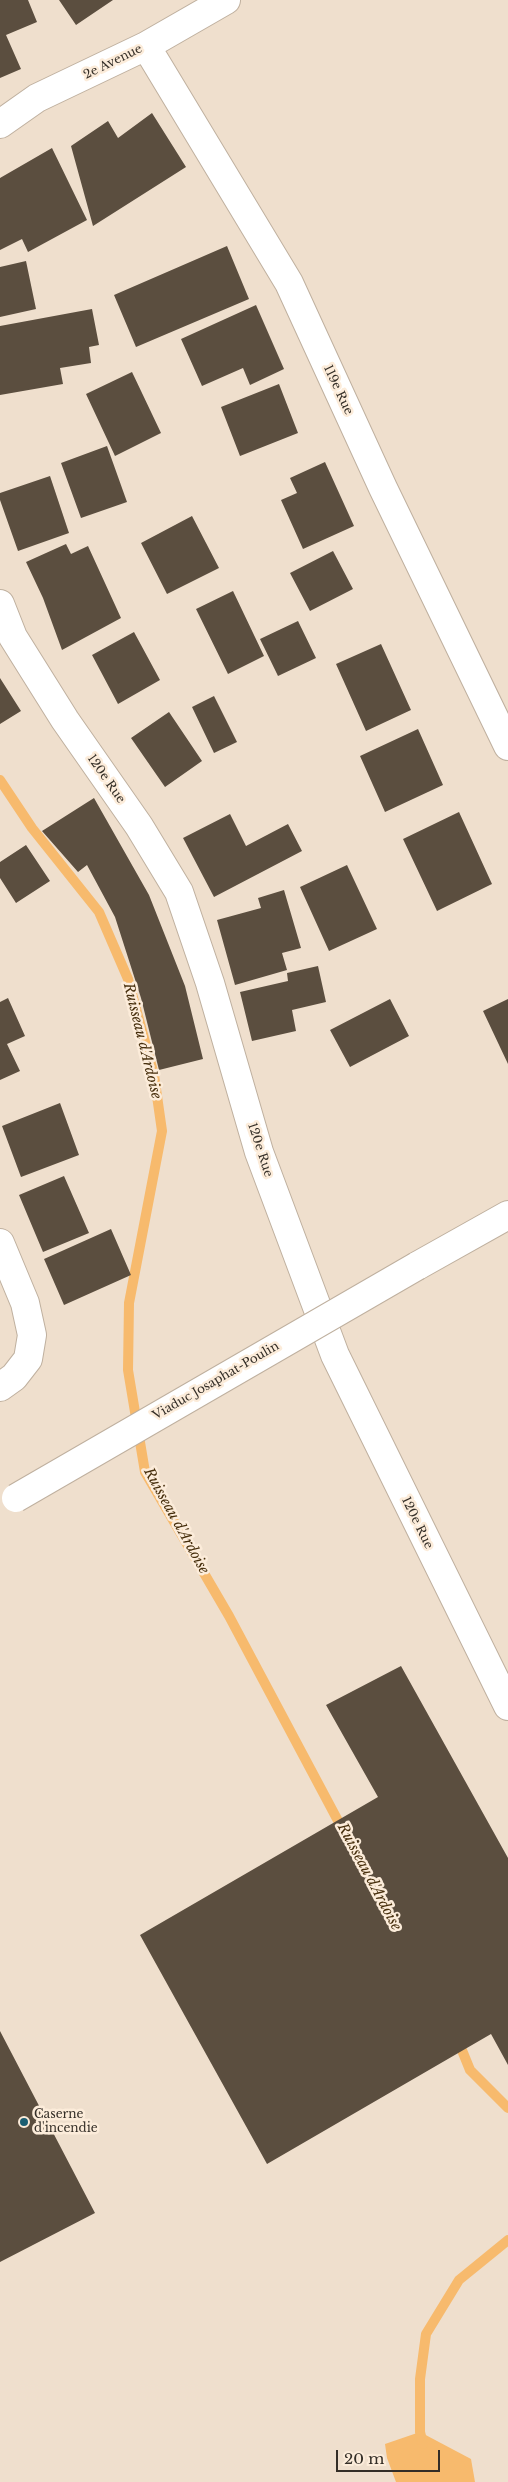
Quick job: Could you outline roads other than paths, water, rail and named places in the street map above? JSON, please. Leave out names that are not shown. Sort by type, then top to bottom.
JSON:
[{"type":"street","name":"2e Avenue","points":[[0,124],[37,98],[146,46],[226,0]]},
{"type":"street","name":"119e Rue","points":[[146,46],[289,283],[383,488],[508,746]]},
{"type":"street","name":"120e Rue","points":[[0,604],[13,637],[65,720],[139,826],[179,892],[210,982],[259,1152],[335,1355],[508,1706]]},
{"type":"street","name":"Viaduc Josaphat-Poulin","points":[[8,1503],[508,1214]]},
{"type":"street","points":[[0,1242],[25,1303],[32,1335],[28,1359],[14,1377],[0,1387]]},
{"type":"waterway","name":"Ruisseau d'Ardoise","points":[[0,780],[32,828],[99,912],[128,979],[154,1075],[162,1131],[129,1303],[128,1370],[145,1472],[229,1616],[344,1832]]},
{"type":"waterway","name":"Ruisseau d'Ardoise","points":[[457,2038],[470,2070],[508,2108]]},
{"type":"waterway","name":"Ruisseau d'Ardoise","points":[[423,2444],[420,2432],[420,2379],[426,2334],[459,2280],[508,2240]]},
{"type":"place","name":"Caserne d'incendie","points":[[24,2122]]}]
